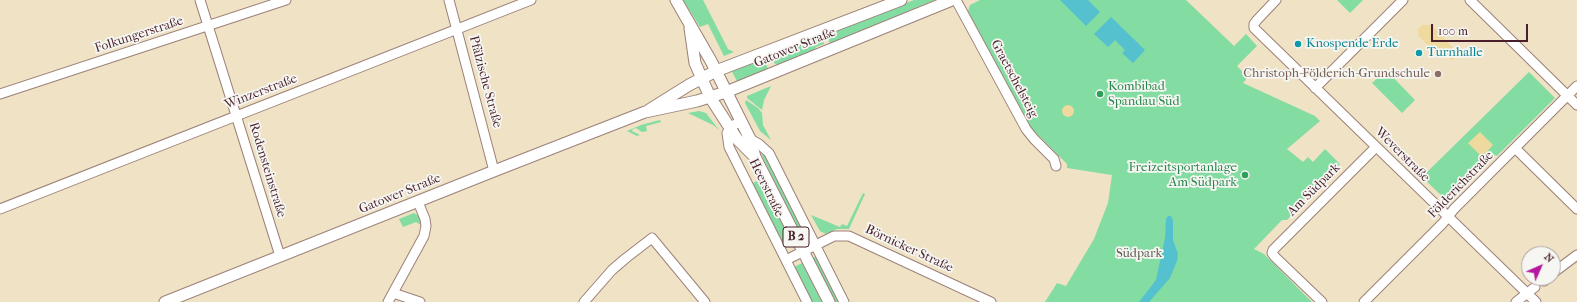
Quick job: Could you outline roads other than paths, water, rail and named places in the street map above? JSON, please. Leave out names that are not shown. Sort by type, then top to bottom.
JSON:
[{"type":"main road","name":"Heerstraße","points":[[676,0],[689,25],[699,38],[716,71],[750,139],[755,157],[829,302]]},
{"type":"main road","name":"Gatower Straße","points":[[645,112],[701,78],[716,71],[901,0]]},
{"type":"main road","name":"Gatower Straße","points":[[165,302],[645,112],[726,92],[952,0]]},
{"type":"main road","name":"Heerstraße","points":[[689,25],[695,63],[710,97],[728,131],[737,138],[755,157]]},
{"type":"street","name":"Rodensteinstraße","points":[[200,0],[280,256]]},
{"type":"street","name":"Folkungerstraße","points":[[0,94],[286,0]]},
{"type":"street","name":"Pfälzische Straße","points":[[449,0],[494,171]]},
{"type":"street","name":"Winzerstraße","points":[[0,209],[531,0]]},
{"type":"street","name":"Graetschelsteig","points":[[956,0],[1026,129],[1054,159],[1056,166]]},
{"type":"street","name":"Weverstraße","points":[[1276,0],[1254,24],[1254,28],[1536,302]]},
{"type":"street","points":[[1315,88],[1403,0]]},
{"type":"street","points":[[1470,0],[1577,105]]},
{"type":"street","name":"Földerichstraße","points":[[1364,302],[1577,86]]},
{"type":"street","points":[[728,131],[741,121]]},
{"type":"street","name":"Heerstraße","points":[[728,131],[729,147],[807,302]]},
{"type":"street","name":"Heerstraße","points":[[750,139],[764,148],[769,154],[844,302]]},
{"type":"street","name":"Am Südpark","points":[[1322,302],[1272,253],[1274,249],[1376,147]]},
{"type":"street","points":[[1515,148],[1577,209]]},
{"type":"street","points":[[388,302],[424,236],[426,226],[425,219],[418,202]]},
{"type":"street","name":"Börnicker Straße","points":[[815,246],[840,235],[854,237],[991,302]]},
{"type":"street","points":[[584,302],[612,270],[652,238],[705,302]]},
{"type":"street","points":[[786,260],[815,246]]},
{"type":"street","points":[[1561,267],[1577,255]]},
{"type":"street","points":[[1516,302],[1535,287]]},
{"type":"street","points":[[393,293],[420,302]]},
{"type":"water","points":[[1060,0],[1088,0],[1100,12],[1086,26]]},
{"type":"water","points":[[1111,17],[1145,50],[1133,63],[1122,53],[1125,50],[1115,40],[1108,47],[1094,34]]},
{"type":"water","points":[[1168,216],[1171,216],[1173,220],[1173,240],[1178,254],[1177,261],[1170,278],[1149,302],[1139,302],[1156,280],[1165,238],[1166,219]]},
{"type":"place","name":"Knospende Erde","points":[[1298,44]]},
{"type":"place","name":"Turnhalle","points":[[1419,53]]},
{"type":"place","name":"Christoph-Földerich-Grundschule","points":[[1438,74]]},
{"type":"place","name":"Kombibad Spandau Süd","points":[[1100,94]]},
{"type":"place","name":"Freizeitsportanlage Am Südpark","points":[[1245,175]]},
{"type":"park label","name":"Südpark","points":[[1139,254]]}]
